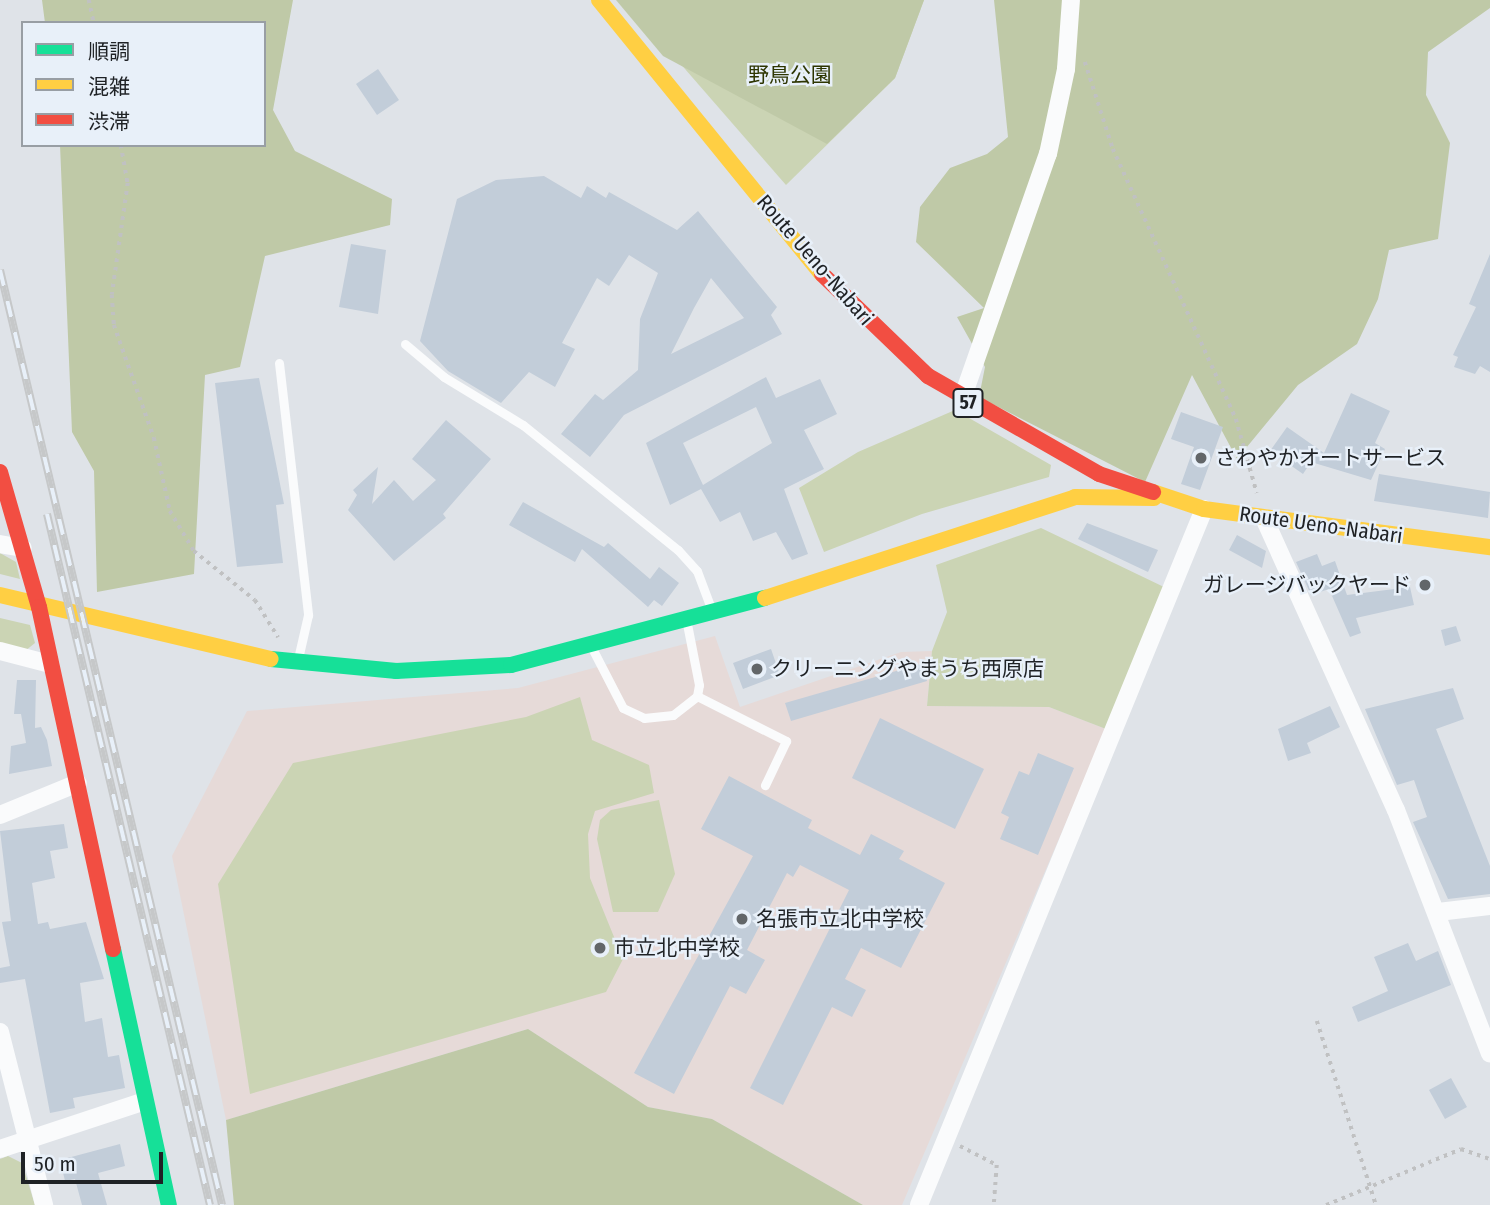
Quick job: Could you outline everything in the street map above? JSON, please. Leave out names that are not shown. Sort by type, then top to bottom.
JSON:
[{"type":"street","name":"Route Ueno-Nabari","points":[[599,0],[834,289],[896,349],[962,399],[1056,454],[1163,498],[1204,509],[1264,518],[1490,547]]},
{"type":"street","points":[[962,399],[1048,154],[1066,69],[1071,0]]},
{"type":"street","points":[[0,472],[23,548],[78,783],[142,1102],[169,1205]]},
{"type":"street","points":[[0,596],[126,629],[297,665],[442,670],[593,650],[687,623],[1075,497],[1163,498]]},
{"type":"street","points":[[919,1205],[949,1141],[1048,878],[1147,659],[1172,579],[1204,509]]},
{"type":"street","points":[[1264,518],[1438,912],[1490,1053]]},
{"type":"street","points":[[0,544],[23,548]]},
{"type":"street","points":[[0,651],[50,664]]},
{"type":"street","points":[[0,815],[78,783]]},
{"type":"street","points":[[1438,912],[1490,906]]},
{"type":"street","points":[[0,1032],[24,1140],[44,1205]]},
{"type":"street","points":[[0,1149],[142,1102]]},
{"type":"lane","points":[[405,344],[444,377],[523,425],[678,550],[697,571],[713,613]]},
{"type":"lane","points":[[279,363],[308,615],[297,665]]},
{"type":"lane","points":[[593,650],[616,701],[631,714],[673,715],[696,696],[700,672],[687,623]]},
{"type":"lane","points":[[696,696],[786,741],[765,785]]},
{"type":"path","points":[[89,0],[94,21]]},
{"type":"path","points":[[1084,59],[1113,149],[1236,419],[1264,518]]},
{"type":"path","points":[[121,147],[128,183],[112,295],[114,325],[154,438],[170,511],[194,551],[255,600],[297,665]]},
{"type":"path","points":[[1318,1021],[1376,1205]]},
{"type":"path","points":[[949,1141],[997,1165],[994,1205]]},
{"type":"path","points":[[1326,1205],[1461,1149],[1490,1158]]},
{"type":"shaded area","name":"市立北中学校","points":[[715,636],[740,707],[901,652],[932,651],[927,706],[1049,707],[1106,729],[902,1205],[863,1205],[712,1119],[648,1107],[528,1029],[226,1120],[172,856],[247,711],[518,688]]},
{"type":"green space","points":[[42,0],[293,0],[273,110],[295,151],[392,199],[390,225],[265,256],[240,367],[205,375],[194,574],[97,592],[94,471],[72,432],[60,147],[266,147],[266,21],[45,21]]},
{"type":"green space","name":"野鳥公園","points":[[616,0],[924,0],[895,78],[827,144],[663,56]]},
{"type":"green space","name":"野鳥公園","points":[[625,0],[924,0],[895,78],[786,185]]},
{"type":"green space","points":[[994,0],[1490,0],[1490,8],[1428,52],[1426,95],[1450,143],[1438,239],[1389,250],[1378,299],[1357,344],[1298,385],[1237,459],[1192,375],[1145,482],[979,397],[985,367],[957,317],[984,308],[916,242],[920,207],[950,168],[987,154],[1008,137]]},
{"type":"green space","points":[[955,410],[1051,465],[1049,477],[922,514],[824,552],[799,488],[858,452]]},
{"type":"green space","points":[[1041,528],[1164,587],[1106,729],[1049,707],[927,706],[932,651],[947,612],[936,565]]},
{"type":"green space","points":[[0,553],[16,562],[20,579],[0,574]]},
{"type":"green space","points":[[0,618],[30,625],[35,643],[25,651],[0,644]]},
{"type":"green space","points":[[580,697],[592,740],[649,765],[654,793],[595,811],[588,834],[590,878],[623,959],[606,992],[250,1094],[218,884],[293,763],[526,717]]},
{"type":"green space","points":[[659,800],[675,874],[658,912],[613,912],[597,839],[600,820],[611,810]]},
{"type":"green space","points":[[528,1029],[648,1107],[712,1119],[863,1205],[234,1205],[226,1120]]},
{"type":"green space","points":[[8,1156],[22,1163],[35,1205],[0,1205],[0,1159]]},
{"type":"building","points":[[378,69],[399,100],[377,115],[356,84]]},
{"type":"building","points":[[544,176],[581,198],[587,186],[606,198],[609,192],[677,230],[698,211],[777,307],[771,315],[782,334],[624,415],[590,457],[561,434],[595,394],[603,400],[638,370],[640,319],[658,273],[629,255],[609,286],[597,278],[562,343],[575,349],[555,387],[529,372],[501,403],[448,371],[420,341],[457,199],[496,180]],"holes":[[[711,278],[744,318],[671,354]]]},
{"type":"building","points":[[351,244],[386,250],[378,314],[339,307]]},
{"type":"building","points":[[1490,254],[1490,372],[1480,366],[1475,374],[1454,367],[1458,357],[1453,355],[1476,307],[1469,304]]},
{"type":"building","points":[[766,377],[776,398],[820,379],[837,414],[804,430],[824,469],[784,489],[808,554],[792,560],[776,532],[753,541],[740,512],[720,522],[701,489],[670,505],[646,443]],"holes":[[[756,407],[772,443],[703,485],[683,443]]]},
{"type":"building","points":[[259,378],[284,504],[276,505],[283,563],[237,567],[215,383]]},
{"type":"building","points":[[1351,393],[1390,411],[1375,443],[1385,449],[1371,480],[1311,462],[1303,474],[1270,451],[1287,427],[1324,453]]},
{"type":"building","name":"さわやかオートサービス","points":[[1181,412],[1223,427],[1200,490],[1181,484],[1194,447],[1171,439]]},
{"type":"building","points":[[446,420],[491,459],[443,514],[446,518],[394,561],[348,510],[357,495],[353,490],[378,467],[372,504],[394,480],[413,501],[436,480],[412,459]]},
{"type":"building","points":[[1379,474],[1490,492],[1488,518],[1374,501]]},
{"type":"building","points":[[523,502],[604,547],[608,543],[650,579],[659,567],[679,583],[662,606],[654,600],[648,607],[582,549],[575,562],[509,525]]},
{"type":"building","points":[[1087,523],[1158,550],[1148,572],[1078,539]]},
{"type":"building","points":[[1237,535],[1266,551],[1262,568],[1229,550]]},
{"type":"building","points":[[1317,554],[1322,566],[1335,561],[1347,595],[1410,587],[1414,605],[1356,618],[1361,633],[1350,637],[1329,589],[1311,595],[1296,562]]},
{"type":"building","points":[[1456,626],[1461,641],[1445,646],[1441,630]]},
{"type":"building","name":"クリーニングやまうち西原店","points":[[771,649],[780,675],[743,689],[733,663]]},
{"type":"building","points":[[924,663],[927,681],[791,721],[785,703]]},
{"type":"building","points":[[17,680],[36,680],[35,728],[41,727],[47,740],[52,766],[9,774],[11,746],[26,743],[21,714],[14,714]]},
{"type":"building","points":[[1453,688],[1464,719],[1436,729],[1490,866],[1490,894],[1448,899],[1413,822],[1427,817],[1414,780],[1397,785],[1365,709]]},
{"type":"building","points":[[1330,706],[1340,727],[1307,743],[1311,753],[1288,761],[1278,729]]},
{"type":"building","points":[[880,718],[984,769],[955,829],[852,778]]},
{"type":"building","points":[[1038,753],[1074,768],[1038,855],[1000,839],[1009,817],[1001,813],[1019,771],[1029,775]]},
{"type":"building","points":[[729,776],[812,820],[808,828],[860,855],[871,834],[904,851],[899,859],[945,883],[901,968],[861,948],[845,979],[866,990],[852,1017],[832,1007],[783,1105],[750,1088],[849,890],[800,865],[793,877],[787,873],[747,950],[765,960],[746,994],[730,986],[674,1094],[634,1073],[753,856],[701,829]]},
{"type":"building","points":[[64,824],[68,848],[50,851],[55,878],[32,883],[38,924],[48,922],[50,929],[86,922],[104,979],[80,983],[85,1022],[102,1018],[108,1057],[119,1055],[125,1088],[73,1098],[75,1108],[50,1113],[25,979],[0,983],[0,968],[10,966],[2,922],[11,921],[0,831]]},
{"type":"building","points":[[1408,943],[1416,961],[1438,951],[1451,985],[1358,1022],[1352,1007],[1388,991],[1374,957]]},
{"type":"building","points":[[1451,1078],[1467,1107],[1445,1119],[1429,1090]]},
{"type":"building","points":[[120,1144],[125,1166],[98,1173],[107,1205],[82,1205],[75,1179],[65,1181],[60,1160]]},
{"type":"railway","points":[[0,270],[222,1205]]},
{"type":"railway","points":[[47,514],[210,1205]]},
{"type":"traffic: fast","points":[[271,659],[396,671],[511,665],[765,598]]},
{"type":"traffic: fast","points":[[113,949],[169,1205]]},
{"type":"traffic: slow","points":[[599,0],[822,274]]},
{"type":"traffic: slow","points":[[1153,492],[1204,509],[1490,547]]},
{"type":"traffic: slow","points":[[765,598],[1075,497],[1154,498]]},
{"type":"traffic: slow","points":[[0,595],[271,659]]},
{"type":"traffic: jam","points":[[822,274],[928,376],[1099,474],[1153,492]]},
{"type":"traffic: jam","points":[[0,472],[39,607],[113,949]]},
{"type":"place","name":"さわやかオートサービス","points":[[1201,458]]},
{"type":"place","name":"ガレージバックヤード","points":[[1425,585]]},
{"type":"place","name":"クリーニングやまうち西原店","points":[[757,669]]},
{"type":"place","name":"名張市立北中学校","points":[[742,919]]},
{"type":"place","name":"市立北中学校","points":[[600,948]]}]
